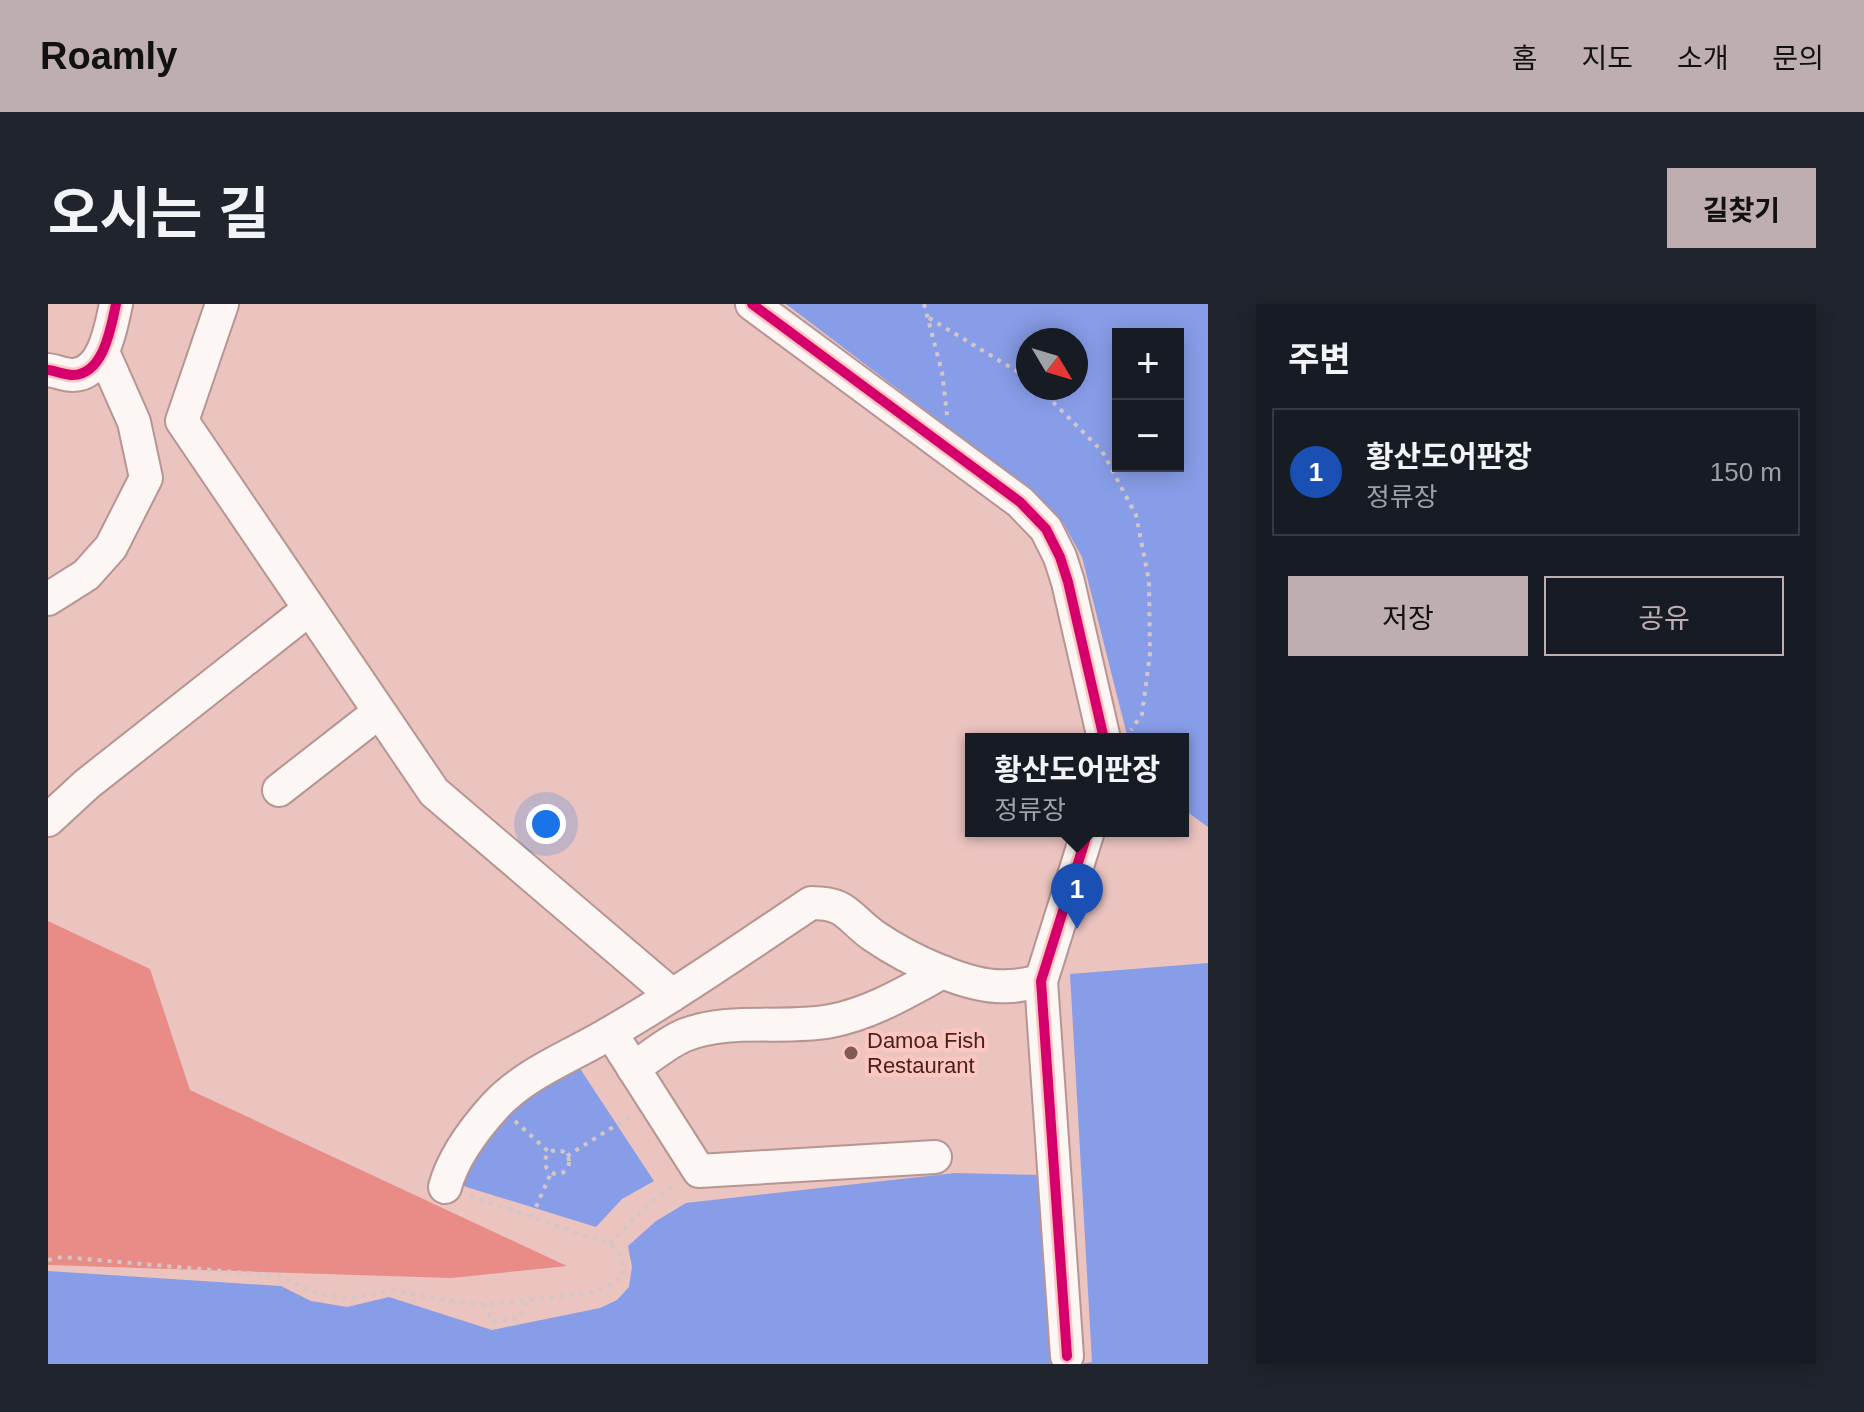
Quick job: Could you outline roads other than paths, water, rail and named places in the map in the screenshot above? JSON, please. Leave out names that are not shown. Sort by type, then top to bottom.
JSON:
[{"type":"street","points":[[48,370],[74,375],[90,368],[103,352],[116,304]]},
{"type":"street","points":[[222,304],[182,421],[434,792],[672,995]]},
{"type":"street","points":[[752,304],[1020,502],[1046,529],[1060,557],[1103,733]]},
{"type":"street","points":[[48,599],[86,575],[111,547],[146,478],[134,422],[103,352]]},
{"type":"street","points":[[48,820],[87,784],[308,610]]},
{"type":"street","points":[[279,790],[379,712]]},
{"type":"street","points":[[1067,1356],[1041,981],[1086,837]]},
{"type":"street","points":[[445,1187],[451,1166],[497,1104],[525,1081],[611,1033],[811,903],[832,903],[908,958],[943,972],[984,984],[1008,987],[1041,981]]},
{"type":"street","points":[[633,1068],[682,1036],[708,1028],[827,1021],[859,1014],[887,1003],[943,972]]},
{"type":"street","points":[[611,1033],[699,1171],[935,1157]]},
{"type":"water","points":[[786,304],[1208,304],[1208,827],[1189,813],[1189,733],[1126,733],[1082,557],[1062,521],[1025,486]]},
{"type":"water","points":[[1208,963],[1208,1364],[1081,1364],[1092,1362],[1070,974]]},
{"type":"water","points":[[577,1064],[654,1181],[622,1199],[596,1227],[457,1184],[503,1108]]},
{"type":"water","points":[[955,1173],[1040,1175],[1054,1364],[48,1364],[48,1271],[281,1286],[311,1301],[347,1307],[389,1297],[492,1330],[600,1308],[617,1300],[629,1287],[632,1267],[628,1246],[656,1221],[686,1203]]},
{"type":"place","name":"황산도어판장","points":[[1077,929]]},
{"type":"place","name":"Damoa Fish Restaurant","points":[[851,1053]]}]
